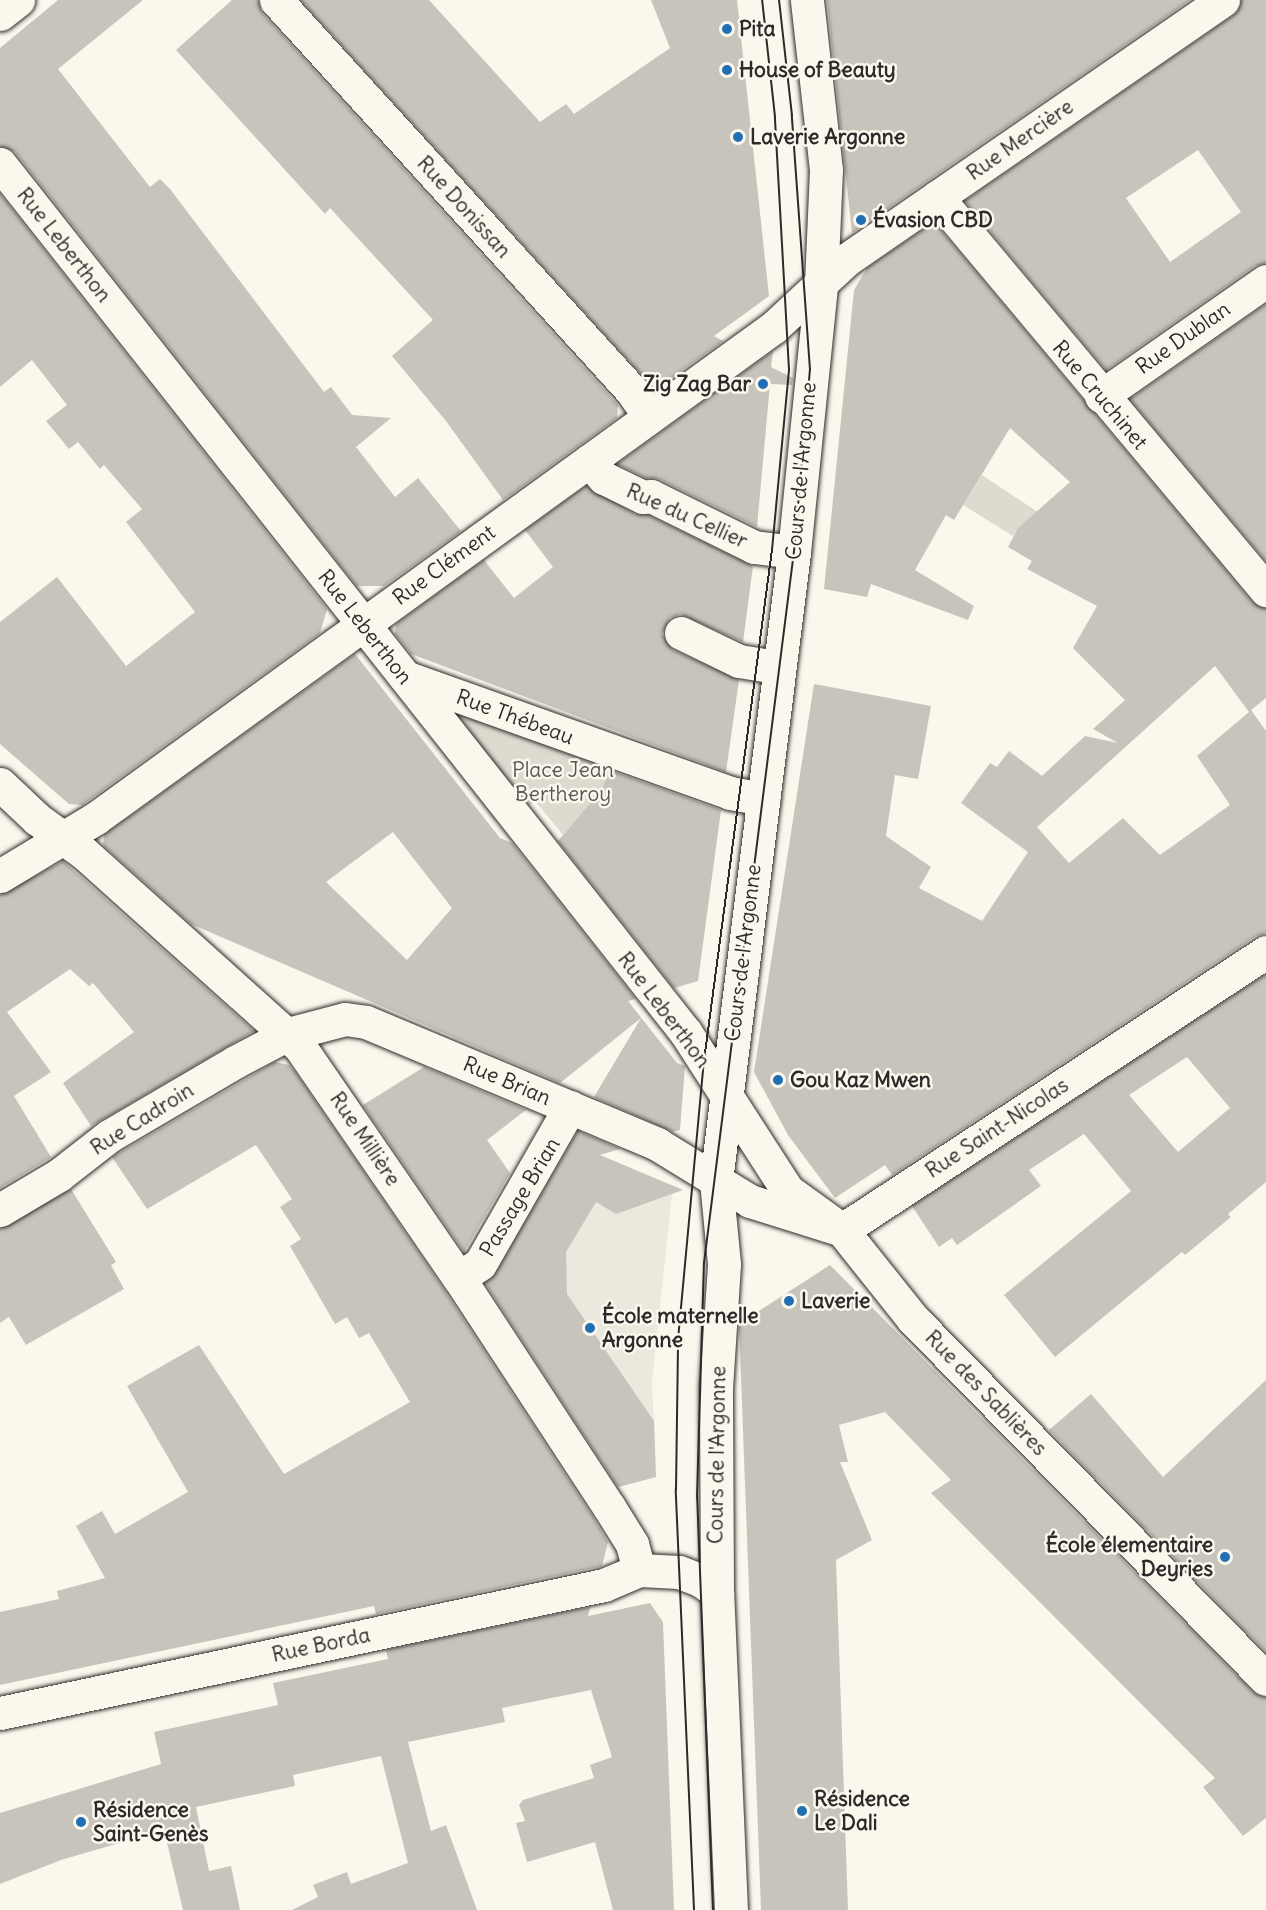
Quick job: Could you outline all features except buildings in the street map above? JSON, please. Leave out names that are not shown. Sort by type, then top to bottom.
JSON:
[{"type":"street","points":[[0,14],[18,0]]},
{"type":"street","name":"Rue Donissan","points":[[276,0],[631,390],[649,416]]},
{"type":"street","name":"Cours de l'Argonne","points":[[731,1910],[717,1592],[716,1424],[724,1264],[716,1181],[725,1093],[794,552],[821,284],[826,170],[807,0]]},
{"type":"street","name":"Rue Mercière","points":[[821,284],[846,260],[1223,0]]},
{"type":"street","name":"Rue Leberthon","points":[[0,164],[690,1039],[725,1093]]},
{"type":"street","name":"Rue Cruchinet","points":[[937,197],[1101,396],[1266,590]]},
{"type":"street","name":"Rue Dublan","points":[[1101,396],[1266,280]]},
{"type":"street","name":"Rue Clément","points":[[0,876],[67,838],[774,327],[821,284]]},
{"type":"street","name":"Rue du Cellier","points":[[588,461],[604,478],[754,547],[794,552]]},
{"type":"street","points":[[681,633],[739,661],[778,668]]},
{"type":"street","name":"Rue Thébeau","points":[[405,677],[730,793],[763,799]]},
{"type":"street","name":"Rue Millière","points":[[0,784],[37,819],[67,838],[288,1034],[313,1063],[459,1278],[632,1544],[639,1570]]},
{"type":"street","name":"Rue Saint-Nicolas","points":[[842,1230],[1266,952]]},
{"type":"street","name":"Rue Brian","points":[[288,1034],[345,1019],[366,1022],[657,1144],[716,1181]]},
{"type":"street","name":"Rue Cadroin","points":[[0,1210],[59,1175],[109,1136],[288,1034]]},
{"type":"street","name":"Rue des Sablières","points":[[725,1093],[787,1191],[842,1230],[913,1319],[1266,1679]]},
{"type":"street","name":"Passage Brian","points":[[459,1278],[480,1264],[570,1107]]},
{"type":"street","points":[[716,1181],[750,1201],[842,1230]]},
{"type":"street","points":[[639,1570],[679,1572],[700,1580],[717,1592]]},
{"type":"street","name":"Rue Borda","points":[[0,1713],[604,1585],[639,1570]]},
{"type":"shaded area","name":"École maternelle Argonne","points":[[567,1142],[673,1186],[652,1382],[656,1477],[626,1485],[488,1274]]},
{"type":"green space","points":[[982,475],[1083,542],[1048,543],[1020,526],[1013,536],[963,505]]},
{"type":"green space","name":"Place Jean Bertheroy","points":[[453,704],[611,763],[602,789],[563,835],[535,801],[527,807],[449,712]]},
{"type":"tram line","points":[[694,1910],[676,1490],[678,1340],[704,1061],[772,550],[789,370],[775,117],[762,0]]},
{"type":"tram line","points":[[713,1910],[697,1497],[704,1263],[794,552],[810,370],[792,116],[779,0]]},
{"type":"place","name":"Pita","points":[[727,29]]},
{"type":"place","name":"House of Beauty","points":[[727,70]]},
{"type":"place","name":"Laverie Argonne","points":[[738,137]]},
{"type":"place","name":"Évasion CBD","points":[[861,220]]},
{"type":"place","name":"Zig Zag Bar","points":[[763,384]]},
{"type":"place","name":"Gou Kaz Mwen","points":[[778,1080]]},
{"type":"place","name":"Laverie","points":[[789,1301]]},
{"type":"place","name":"École maternelle Argonne","points":[[590,1328]]},
{"type":"place","name":"École élementaire Deyries","points":[[1225,1557]]},
{"type":"place","name":"Résidence Le Dali","points":[[802,1811]]},
{"type":"place","name":"Résidence Saint-Genès","points":[[81,1822]]}]
